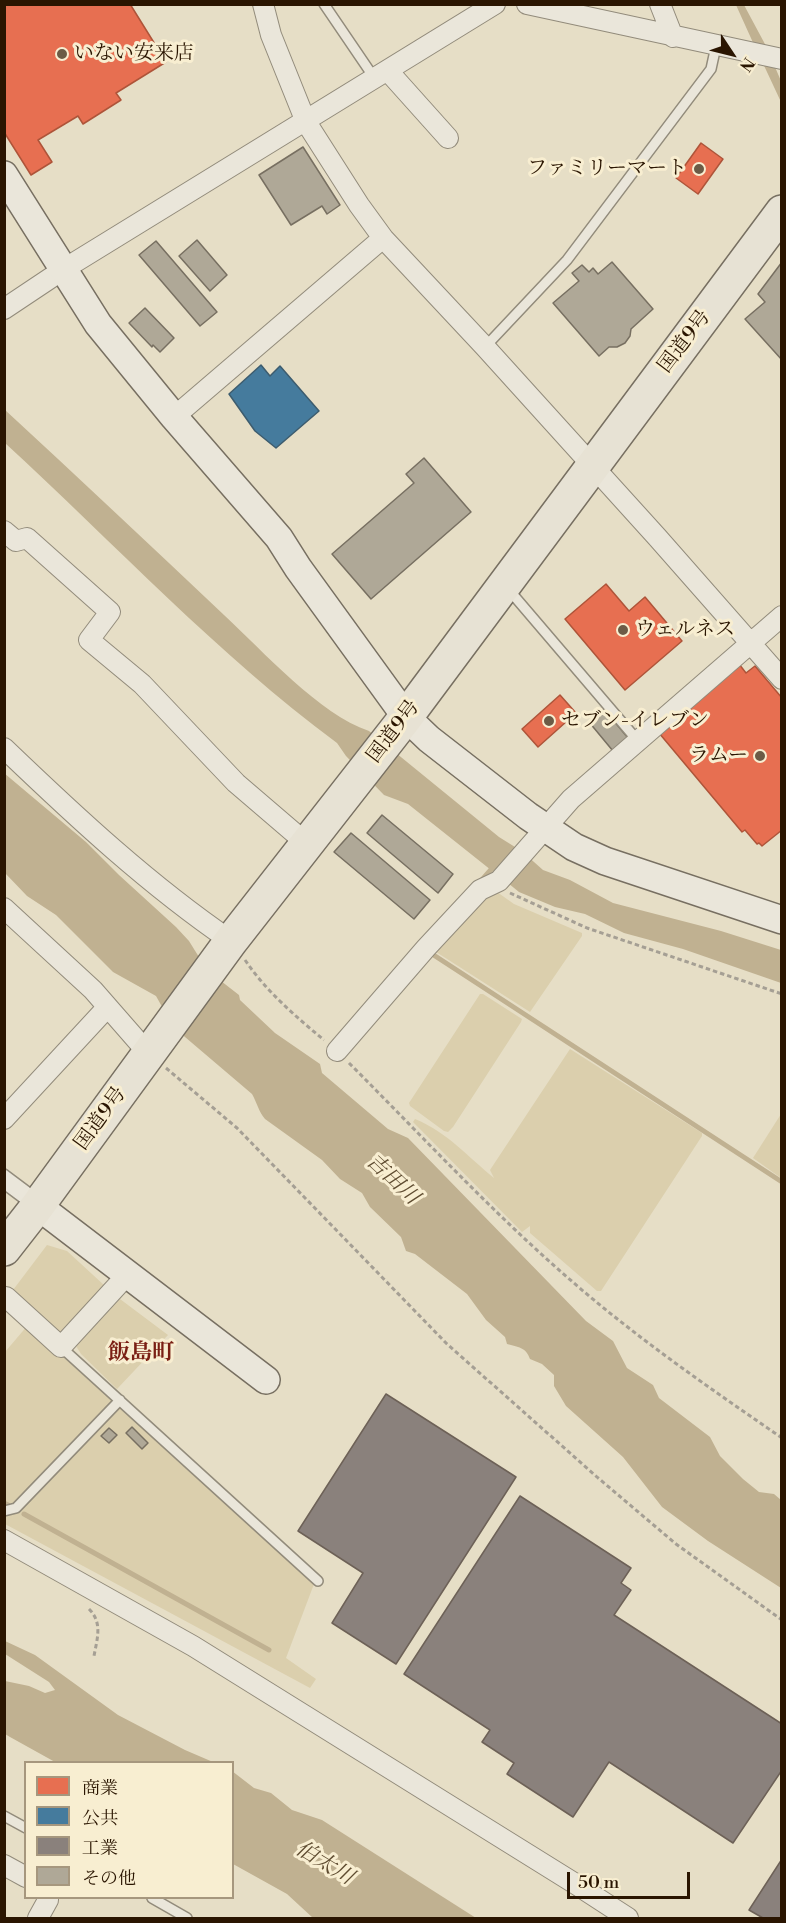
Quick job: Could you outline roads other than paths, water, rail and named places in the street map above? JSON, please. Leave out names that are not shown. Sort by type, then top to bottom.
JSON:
[{"type":"highway","name":"国道9号","points":[[4,1249],[38,1205],[141,1046],[227,947],[306,843],[360,777],[782,212]]},
{"type":"street","points":[[4,309],[64,269],[495,4]]},
{"type":"street","points":[[527,4],[770,57]]},
{"type":"street","points":[[660,4],[673,37]]},
{"type":"street","points":[[264,5],[271,34],[306,122],[383,238],[485,347],[782,679]]},
{"type":"street","points":[[382,75],[448,138]]},
{"type":"street","points":[[4,174],[98,324],[174,417],[279,538],[298,568],[406,717],[429,739],[545,828],[574,847],[605,861],[782,920]]},
{"type":"street","points":[[174,417],[383,238]]},
{"type":"street","points":[[4,531],[16,541],[27,538],[110,612],[89,640],[142,684],[236,783],[306,843]]},
{"type":"street","points":[[337,1051],[426,948],[480,890],[499,881],[571,799],[782,616]]},
{"type":"street","points":[[4,748],[94,833],[227,947]]},
{"type":"street","points":[[4,908],[93,990],[141,1046]]},
{"type":"street","points":[[4,1119],[102,1012]]},
{"type":"street","points":[[38,1205],[266,1380]]},
{"type":"street","points":[[6,1297],[61,1347],[128,1275]]},
{"type":"street","points":[[4,1540],[193,1646],[628,1918]]},
{"type":"street","points":[[4,1865],[24,1876]]},
{"type":"street","points":[[38,1918],[48,1899]]},
{"type":"lane","points":[[324,4],[382,75]]},
{"type":"lane","points":[[485,347],[567,260],[711,69],[716,46]]},
{"type":"lane","points":[[504,585],[638,741]]},
{"type":"lane","points":[[72,970],[70,975],[77,986],[102,1012],[141,1046]]},
{"type":"lane","points":[[4,1174],[38,1205]]},
{"type":"lane","points":[[4,1184],[38,1205]]},
{"type":"lane","points":[[61,1347],[318,1581]]},
{"type":"lane","points":[[4,1511],[16,1508],[120,1400]]},
{"type":"lane","points":[[4,1816],[24,1827]]},
{"type":"lane","points":[[154,1899],[187,1918]]},
{"type":"water","points":[[736,5],[744,5],[766,46],[755,47]]},
{"type":"water","points":[[760,57],[772,60],[781,81],[781,102]]},
{"type":"water","points":[[4,409],[312,697],[350,723],[369,731],[499,837],[523,852],[501,878],[408,804],[384,795],[346,756],[337,743],[250,673],[167,598],[5,443]]},
{"type":"water","points":[[4,773],[86,842],[189,941],[207,970],[170,1021],[156,996],[113,972],[56,915],[27,896],[5,873]]},
{"type":"water","points":[[525,854],[543,870],[570,880],[613,903],[721,931],[781,950],[781,983],[683,949],[624,933],[585,914],[555,907],[519,892],[503,879]]},
{"type":"water","name":"吉田川","points":[[221,981],[239,995],[240,1000],[275,1033],[320,1064],[322,1073],[388,1129],[408,1138],[586,1321],[613,1341],[627,1368],[653,1385],[659,1398],[710,1437],[720,1456],[743,1479],[759,1492],[774,1494],[781,1500],[781,1588],[708,1541],[662,1507],[623,1457],[566,1406],[554,1386],[554,1375],[542,1364],[530,1359],[524,1350],[507,1344],[505,1337],[486,1320],[467,1294],[415,1254],[406,1251],[401,1237],[370,1207],[362,1193],[340,1179],[322,1160],[265,1119],[252,1094],[180,1032]]},
{"type":"water","points":[[5,1641],[35,1655],[118,1715],[211,1761],[53,1761],[5,1734],[5,1681],[29,1686],[45,1693],[55,1690],[49,1682],[5,1654]]},
{"type":"water","name":"伯太川","points":[[234,1773],[254,1788],[271,1793],[292,1810],[322,1820],[476,1918],[313,1918],[287,1894],[234,1865]]},
{"type":"waterway","points":[[481,881],[495,865]]},
{"type":"waterway","points":[[429,952],[782,1182]]},
{"type":"waterway","points":[[4,1503],[8,1505]]},
{"type":"waterway","points":[[24,1514],[269,1650]]},
{"type":"place","name":"いない安来店","points":[[62,54]]},
{"type":"place","name":"ファミリーマート","points":[[699,169]]},
{"type":"place","name":"ウェルネス","points":[[623,630]]},
{"type":"place","name":"セブン-イレブン","points":[[549,721]]},
{"type":"place","name":"ラムー","points":[[760,756]]},
{"type":"district","name":"飯島町","points":[[141,1354]]}]
